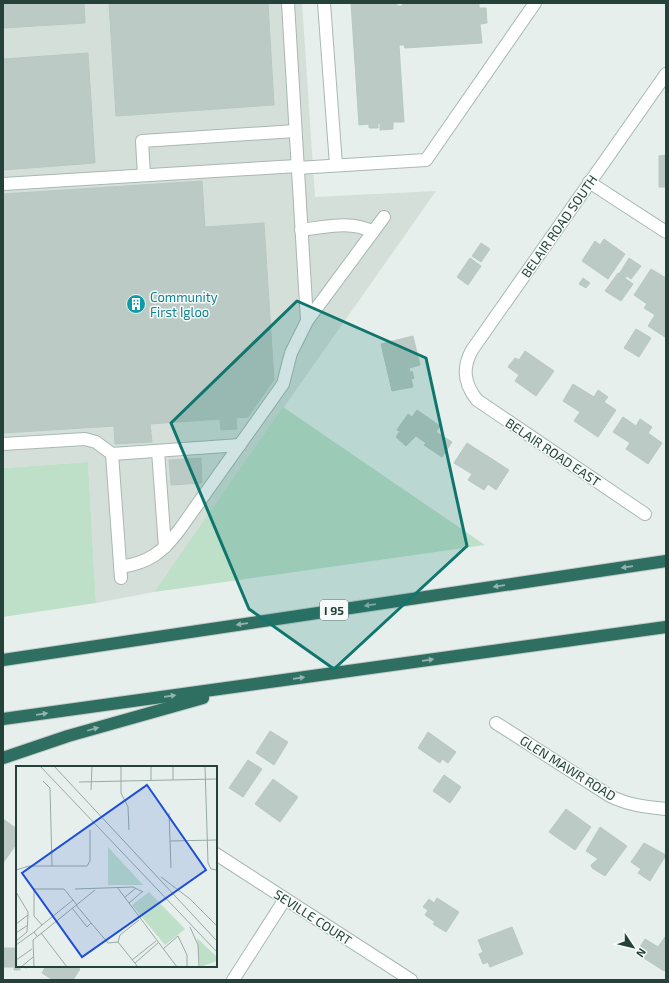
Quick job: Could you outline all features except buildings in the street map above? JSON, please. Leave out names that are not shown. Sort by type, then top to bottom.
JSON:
[{"type":"highway","name":"I 95","points":[[3,660],[666,561]]},
{"type":"highway","points":[[3,719],[666,627]]},
{"type":"highway","points":[[3,758],[68,736],[246,686]]},
{"type":"street","points":[[288,3],[307,322]]},
{"type":"street","points":[[324,3],[336,166]]},
{"type":"street","points":[[3,184],[426,160],[535,3]]},
{"type":"street","name":"BELAIR ROAD SOUTH","points":[[467,384],[465,368],[472,350],[666,74]]},
{"type":"street","points":[[144,175],[142,141],[295,131]]},
{"type":"street","points":[[590,182],[666,232]]},
{"type":"street","points":[[112,454],[121,573],[142,563],[165,547],[180,529],[283,384],[293,348],[307,322],[384,217]]},
{"type":"street","points":[[301,230],[351,225],[373,232]]},
{"type":"street","name":"BELAIR ROAD EAST","points":[[467,384],[477,400],[485,406],[645,514]]},
{"type":"street","points":[[3,444],[85,438],[96,442],[112,454],[240,445]]},
{"type":"street","points":[[158,451],[165,547]]},
{"type":"street","name":"GLEN MAWR ROAD","points":[[496,723],[610,796],[623,802],[646,808],[666,809]]},
{"type":"street","name":"SEVILLE COURT","points":[[217,855],[411,980]]},
{"type":"street","points":[[232,980],[285,899]]},
{"type":"highlighted area","points":[[297,301],[426,358],[467,546],[334,669],[249,609],[171,423]]},
{"type":"shaded area","points":[[3,3],[302,3],[315,197],[436,191],[154,592],[96,603],[88,462],[3,468]]},
{"type":"green space","points":[[283,407],[485,545],[154,592]]},
{"type":"green space","points":[[88,462],[96,603],[3,617],[3,468]]},
{"type":"place","name":"Community First Igloo","points":[[136,304]]}]
